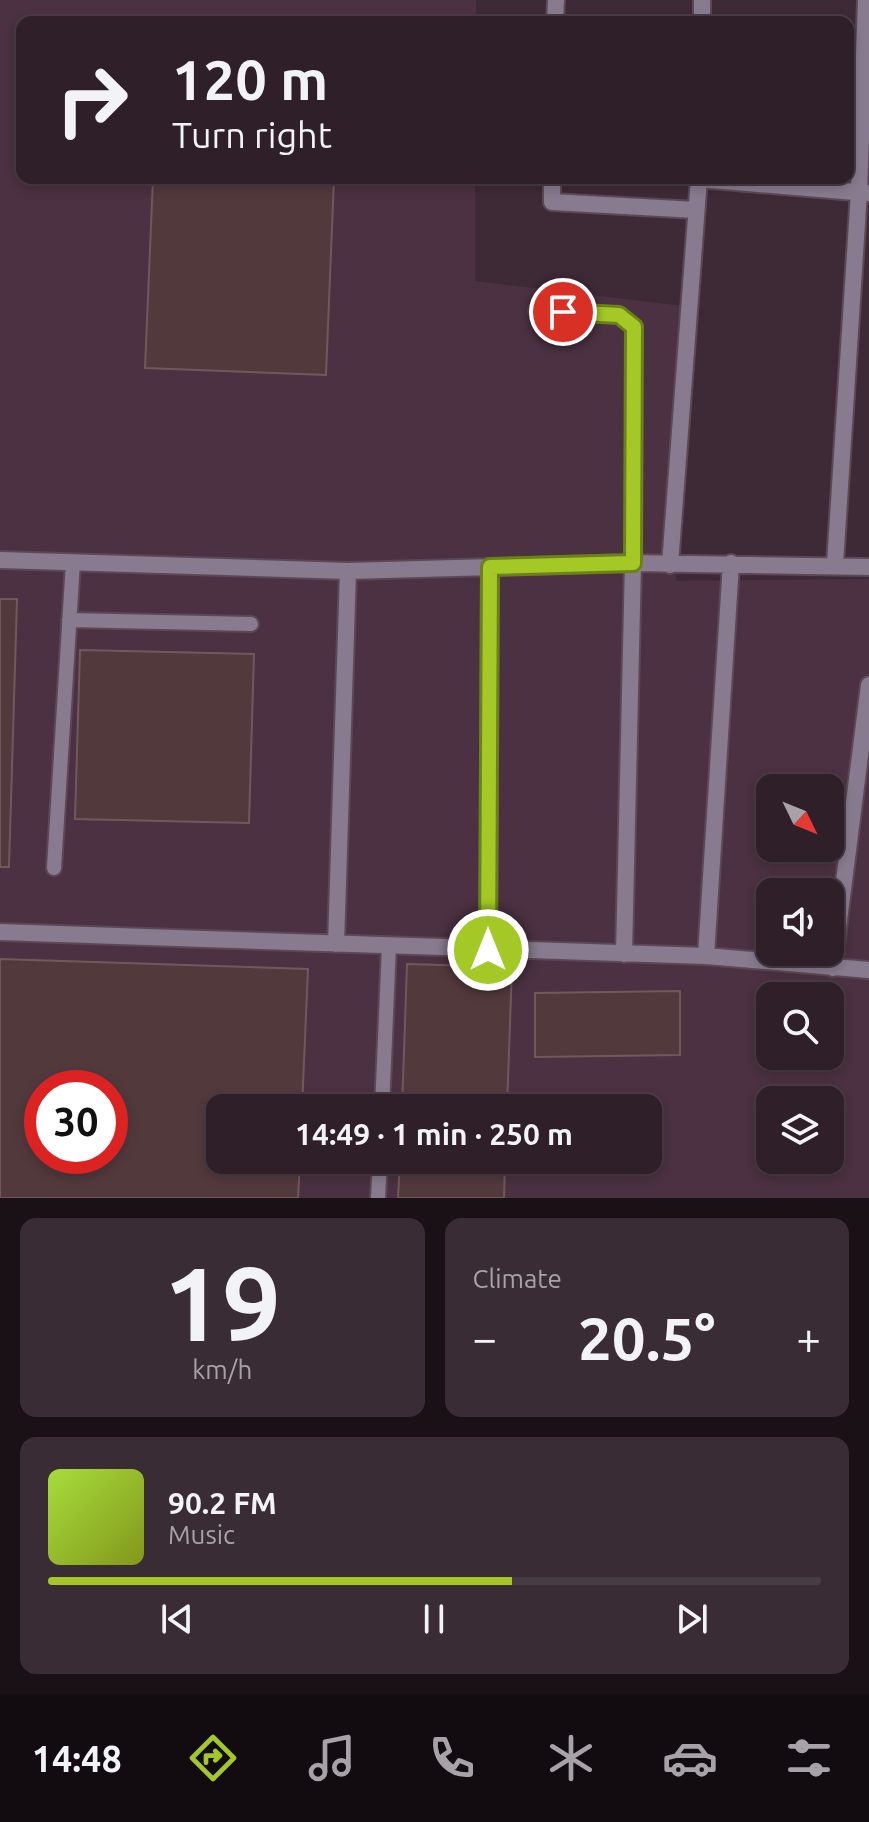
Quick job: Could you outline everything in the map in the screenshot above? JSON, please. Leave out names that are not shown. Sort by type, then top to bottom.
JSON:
[{"type":"street","points":[[835,564],[864,192],[866,0]]},
{"type":"street","points":[[552,184],[552,202],[696,210]]},
{"type":"street","points":[[670,565],[699,184]]},
{"type":"street","points":[[762,184],[864,192]]},
{"type":"street","points":[[0,560],[348,571],[633,563],[835,564],[869,567]]},
{"type":"street","points":[[624,954],[633,563]]},
{"type":"street","points":[[706,956],[731,563]]},
{"type":"street","points":[[488,950],[490,567]]},
{"type":"street","points":[[336,944],[348,571]]},
{"type":"street","points":[[833,968],[869,685]]},
{"type":"street","points":[[0,932],[706,956],[869,970]]},
{"type":"lane","points":[[536,311],[619,315],[634,327],[633,563]]},
{"type":"lane","points":[[54,868],[73,562]]},
{"type":"lane","points":[[69,620],[251,624]]},
{"type":"lane","points":[[383,1094],[389,946]]},
{"type":"lane","points":[[378,1198],[379,1174]]},
{"type":"shaded area","points":[[0,0],[476,0],[476,16],[16,16],[16,184],[475,184],[475,281],[684,306],[676,581],[869,579],[869,1198],[0,1198]]},
{"type":"building","points":[[153,184],[334,184],[326,375],[145,368]]},
{"type":"building","points":[[0,599],[17,599],[9,867],[0,867]]},
{"type":"building","points":[[80,650],[254,654],[249,823],[75,819]]},
{"type":"building","points":[[0,959],[308,969],[303,1094],[206,1094],[206,1174],[299,1174],[298,1198],[0,1198]]},
{"type":"building","points":[[407,964],[512,967],[507,1094],[402,1094]]},
{"type":"building","points":[[680,991],[680,1055],[535,1057],[535,993]]},
{"type":"building","points":[[399,1174],[505,1174],[504,1198],[398,1198]]},
{"type":"route","points":[[488,950],[490,567],[633,563],[634,327],[619,315],[563,312]]}]
